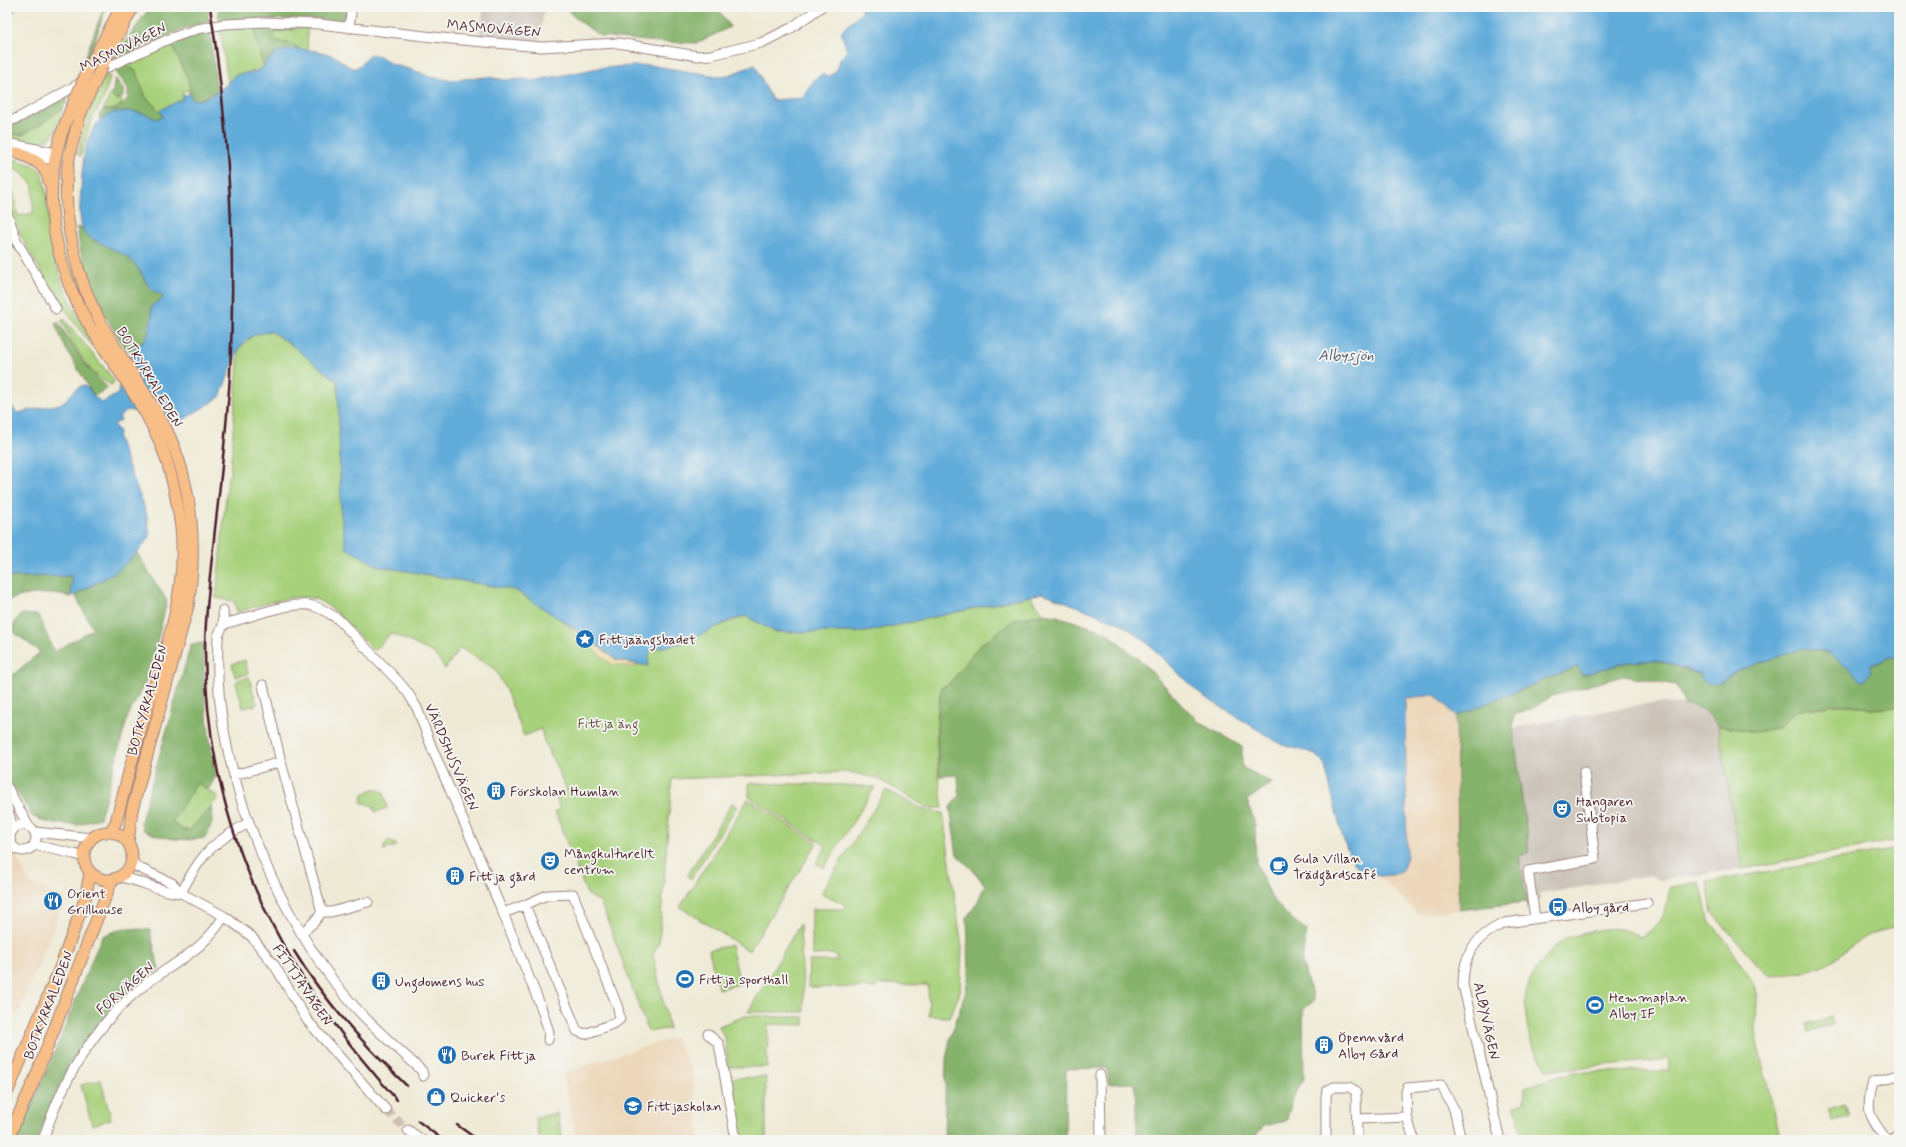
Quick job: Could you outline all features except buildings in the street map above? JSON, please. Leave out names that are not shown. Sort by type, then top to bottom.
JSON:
[{"type":"main road","name":"BOTKYRKALEDEN","points":[[7,1140],[34,1081],[116,878],[125,873],[132,860],[132,851],[128,843],[132,810],[188,606],[193,578],[193,549],[189,507],[178,458],[167,432],[147,395],[87,320],[66,276],[55,231],[52,194],[55,156],[71,109],[87,72],[121,7]]},
{"type":"main road","name":"BOTKYRKALEDEN","points":[[110,832],[116,822],[132,759],[171,634],[182,577],[183,549],[175,490],[169,468],[158,439],[90,303],[79,270],[68,220],[66,185],[69,159],[80,115],[103,64],[133,7]]},
{"type":"main road","points":[[18,153],[37,162],[44,168],[48,176],[52,194]]},
{"type":"main road","points":[[55,156],[69,159]]},
{"type":"main road","points":[[116,878],[97,878],[90,873],[86,866],[84,857],[86,845],[91,838],[102,832],[110,832],[124,837],[128,843]]},
{"type":"main road","name":"BOTKYRKALEDEN","points":[[7,1092],[62,961],[85,899],[90,873]]},
{"type":"street","points":[[7,10],[10,7]]},
{"type":"street","points":[[347,7],[350,13],[350,28]]},
{"type":"street","name":"MASMOVÄGEN","points":[[7,122],[64,93],[108,67],[169,39],[197,29],[225,24],[264,22],[319,24],[451,39],[540,47],[618,43],[692,56],[703,56],[749,46],[772,39],[821,7]]},
{"type":"street","points":[[7,143],[55,156]]},
{"type":"street","points":[[7,151],[55,156]]},
{"type":"street","points":[[7,213],[17,242],[56,309]]},
{"type":"street","name":"VÄRDSHUSVÄGEN","points":[[223,626],[227,623],[287,607],[312,606],[329,613],[338,619],[408,693],[417,708],[432,748],[503,913],[541,1007],[549,1032],[548,1040]]},
{"type":"street","points":[[223,610],[223,626],[220,630],[218,638],[218,679],[222,715],[234,775],[248,823],[284,903],[301,934],[324,970],[371,1026],[422,1071],[423,1076]]},
{"type":"street","points":[[263,685],[281,762],[322,912]]},
{"type":"street","points":[[234,775],[281,762]]},
{"type":"street","points":[[1535,918],[1528,870],[1595,859],[1584,772]]},
{"type":"street","points":[[7,787],[32,829],[36,840],[34,845],[27,851],[22,852],[10,849],[11,844],[7,807]]},
{"type":"street","points":[[181,893],[196,864],[208,850],[222,838],[248,823]]},
{"type":"street","points":[[10,833],[20,825],[32,829],[91,838]]},
{"type":"street","points":[[34,845],[84,857]]},
{"type":"street","name":"FITTJAVÄGEN","points":[[132,860],[137,867],[172,883],[181,893],[224,916],[251,936],[265,951],[306,1020],[386,1110]]},
{"type":"street","name":"FITTJAVÄGEN","points":[[116,878],[131,879],[168,892],[181,893]]},
{"type":"street","points":[[503,913],[547,895],[573,894],[618,1008],[620,1019],[615,1023],[584,1034],[577,1031],[525,905]]},
{"type":"street","points":[[322,912],[331,912],[368,902]]},
{"type":"street","name":"ALBYVÄGEN","points":[[1500,1140],[1463,985],[1463,976],[1467,959],[1477,940],[1500,925],[1535,918],[1646,903]]},
{"type":"street","points":[[301,934],[322,912]]},
{"type":"street","name":"FORVÄGEN","points":[[43,1140],[67,1081],[81,1056],[105,1023],[147,983],[204,943],[213,934],[224,916]]},
{"type":"street","points":[[708,1034],[719,1044],[736,1140]]},
{"type":"street","points":[[1100,1075],[1101,1140]]},
{"type":"street","points":[[1887,1140],[1871,1118],[1868,1106],[1869,1094],[1873,1082],[1899,1075]]},
{"type":"street","points":[[1414,1140],[1407,1117],[1407,1088],[1441,1085],[1454,1108],[1461,1140]]},
{"type":"street","points":[[1326,1140],[1326,1096],[1327,1091],[1334,1087],[1350,1087],[1356,1092],[1357,1140]]},
{"type":"street","points":[[1357,1119],[1407,1117]]},
{"type":"street","points":[[408,1130],[422,1140]]},
{"type":"street","points":[[1890,1140],[1899,1134]]},
{"type":"shaded area","points":[[484,7],[544,7],[540,42],[479,38]]},
{"type":"shaded area","points":[[1435,695],[1456,716],[1459,910],[1418,914],[1379,876],[1392,875],[1407,856],[1404,698]]},
{"type":"shaded area","points":[[1667,703],[1696,706],[1706,710],[1718,726],[1742,869],[1659,880],[1650,875],[1540,894],[1540,900],[1527,902],[1519,855],[1529,853],[1513,728],[1643,704]]},
{"type":"shaded area","points":[[7,840],[31,884],[66,898],[19,1012],[7,1021]]},
{"type":"shaded area","name":"Fittjaskolan","points":[[675,1037],[692,1071],[700,1140],[578,1140],[562,1073]]},
{"type":"green space","points":[[104,7],[106,7],[94,44],[74,87]]},
{"type":"green space","points":[[150,7],[207,7],[209,22],[183,29],[113,60]]},
{"type":"green space","points":[[218,7],[339,7],[343,9],[344,19],[342,21],[311,19],[219,20]]},
{"type":"green space","points":[[566,7],[717,7],[730,27],[697,43],[656,42],[600,36],[573,16]]},
{"type":"green space","points":[[254,27],[259,53],[264,66],[255,71],[239,75],[231,79],[228,83],[220,29]]},
{"type":"green space","points":[[254,27],[295,28],[293,30],[279,31],[273,35],[273,37],[276,40],[295,45],[300,50],[284,51],[275,54],[263,65]]},
{"type":"green space","points":[[307,27],[308,50],[300,50],[294,45],[274,39],[273,35],[279,31]]},
{"type":"green space","points":[[210,30],[217,91],[201,99],[194,100],[191,97],[188,79],[171,43]]},
{"type":"green space","points":[[171,43],[187,75],[190,94],[187,90],[183,91],[183,99],[160,111],[146,97],[135,70],[128,67],[127,63]]},
{"type":"green space","points":[[127,63],[128,67],[135,70],[146,98],[160,111],[163,117],[155,119],[145,114],[128,111],[117,112],[104,118],[99,118],[99,115],[103,110],[117,109],[128,98],[128,88],[116,72],[117,68]]},
{"type":"green space","points":[[105,75],[109,75],[110,78],[103,100],[91,120],[81,156],[78,155],[84,125]]},
{"type":"green space","points":[[115,78],[123,89],[123,97],[119,99],[114,99],[112,96]]},
{"type":"green space","points":[[111,93],[116,99],[121,99],[122,103],[117,109],[103,110]]},
{"type":"green space","points":[[70,94],[63,108],[39,125],[22,135],[7,134],[7,127],[21,122]]},
{"type":"green space","points":[[63,108],[55,131],[46,141],[31,142],[7,138],[7,134],[22,135]]},
{"type":"green space","points":[[7,157],[33,165],[41,171],[46,190],[51,244],[62,282],[76,313],[105,360],[68,314],[29,251],[18,229],[7,193],[13,191],[18,216],[33,213],[33,186],[22,173],[7,166]]},
{"type":"green space","points":[[7,226],[17,249],[7,247]]},
{"type":"green space","points":[[77,227],[82,228],[97,241],[129,258],[148,284],[156,292],[162,295],[163,299],[152,308],[152,319],[148,333],[140,345],[132,351],[125,348],[99,306],[80,249]]},
{"type":"green space","points":[[64,319],[110,375],[114,381],[112,385],[95,374],[82,358],[62,322]]},
{"type":"green space","points":[[58,322],[85,365],[108,388],[94,396],[66,349],[55,324]]},
{"type":"green space","name":"Fittja äng","points":[[271,331],[289,342],[338,382],[341,515],[378,566],[515,590],[572,627],[617,660],[668,645],[746,616],[775,632],[866,632],[1030,596],[1044,614],[1016,619],[980,645],[949,684],[942,687],[939,702],[937,748],[943,808],[928,808],[877,778],[848,772],[672,779],[659,943],[653,954],[669,1029],[648,1031],[601,903],[587,894],[555,812],[560,809],[555,795],[567,790],[544,741],[541,729],[524,736],[505,688],[495,669],[460,648],[445,669],[434,653],[391,633],[374,651],[328,606],[312,598],[303,597],[284,599],[237,612],[234,601],[216,598],[228,476],[230,474],[239,348],[254,335]]},
{"type":"green space","points":[[137,553],[167,601],[149,675],[128,716],[100,818],[78,825],[49,823],[33,817],[7,777],[7,680],[40,652],[12,631],[15,621],[22,614],[38,615],[54,652],[93,629],[75,595],[116,572]]},
{"type":"green space","points":[[72,576],[71,597],[55,594],[31,594],[7,601],[7,577]]},
{"type":"green space","points":[[1044,614],[1057,616],[1106,632],[1141,661],[1199,722],[1242,747],[1242,767],[1272,783],[1247,800],[1255,824],[1256,863],[1272,898],[1287,915],[1306,930],[1302,963],[1314,1001],[1303,1009],[1304,1080],[1295,1093],[1286,1121],[1264,1126],[1251,1140],[1137,1140],[1135,1083],[1108,1084],[1108,1068],[1066,1069],[1065,1140],[944,1140],[946,1059],[950,1039],[966,991],[969,972],[967,917],[977,903],[985,885],[972,869],[957,855],[950,807],[959,796],[958,775],[940,776],[937,731],[938,710],[942,687],[949,684],[980,645],[1016,619]]},
{"type":"green space","points":[[204,643],[204,689],[209,735],[216,776],[208,790],[197,783],[172,822],[183,830],[190,830],[211,806],[212,823],[205,838],[181,840],[165,838],[143,830],[141,821],[191,644]]},
{"type":"green space","points":[[1804,648],[1828,652],[1855,674],[1859,680],[1870,673],[1871,665],[1891,657],[1899,658],[1899,707],[1872,709],[1853,705],[1834,705],[1796,711],[1779,727],[1757,732],[1718,726],[1701,708],[1685,705],[1676,685],[1623,676],[1552,696],[1532,709],[1514,715],[1513,728],[1529,853],[1519,856],[1527,902],[1459,910],[1456,716],[1578,666],[1582,675],[1628,662],[1657,660],[1721,682],[1739,670]]},
{"type":"green space","points":[[245,660],[248,674],[235,677],[232,664]]},
{"type":"green space","points":[[249,677],[257,705],[243,708],[236,683],[238,680]]},
{"type":"green space","points":[[1834,705],[1853,705],[1872,709],[1899,707],[1899,840],[1742,869],[1718,726],[1757,732],[1779,727],[1796,711]]},
{"type":"green space","points":[[197,783],[219,797],[190,830],[183,830],[171,823]]},
{"type":"green space","points":[[749,783],[875,787],[824,868],[816,863],[826,846],[749,797]]},
{"type":"green space","points":[[373,789],[378,789],[384,793],[387,808],[375,812],[373,806],[361,802],[363,794]]},
{"type":"green space","points":[[886,790],[927,811],[943,813],[962,948],[960,992],[950,1017],[929,1016],[928,985],[877,984],[877,988],[808,987],[809,961],[838,961],[835,954],[812,955],[812,909],[845,909],[844,904],[821,893]]},
{"type":"green space","points":[[748,799],[817,843],[749,951],[680,907]]},
{"type":"green space","points":[[732,803],[737,806],[691,879],[687,876]]},
{"type":"green space","points":[[388,840],[397,845],[384,850],[384,847]]},
{"type":"green space","points":[[1899,849],[1899,927],[1868,936],[1830,961],[1812,970],[1768,976],[1712,913],[1707,882]]},
{"type":"green space","points":[[1700,882],[1709,920],[1725,940],[1755,985],[1757,994],[1757,1042],[1781,1140],[1523,1140],[1515,1106],[1524,1103],[1525,1087],[1573,1072],[1669,1071],[1668,1057],[1662,1060],[1548,1070],[1533,1047],[1526,1020],[1526,993],[1536,970],[1554,948],[1570,937],[1612,928],[1627,931],[1640,938],[1648,933],[1662,917],[1670,887]]},
{"type":"green space","points":[[800,924],[804,1012],[748,1012]]},
{"type":"green space","points":[[124,928],[150,930],[159,969],[117,1004],[84,1044],[70,1066],[58,1090],[47,1114],[38,1140],[16,1140],[50,1064],[102,936]]},
{"type":"green space","points":[[731,945],[740,984],[718,989],[709,950]]},
{"type":"green space","points":[[745,1016],[804,1017],[804,1025],[768,1024],[767,1067],[728,1067],[725,1039],[719,1026]]},
{"type":"green space","points":[[1831,1017],[1833,1024],[1809,1031],[1807,1024]]},
{"type":"green space","points":[[766,1077],[766,1140],[740,1140],[731,1080],[734,1078]]},
{"type":"green space","points":[[101,1080],[111,1119],[92,1125],[81,1085]]},
{"type":"green space","points":[[1845,1104],[1849,1116],[1832,1121],[1828,1109]]},
{"type":"green space","points":[[557,1113],[563,1140],[540,1140],[535,1118]]},
{"type":"sand","name":"Fittjaängsbadet","points":[[569,626],[617,660],[638,665],[635,667],[611,664],[571,631]]},
{"type":"water","name":"Albysjön","points":[[861,7],[1899,7],[1899,658],[1891,657],[1871,665],[1870,673],[1864,681],[1859,680],[1855,674],[1828,652],[1804,648],[1739,670],[1721,682],[1708,684],[1701,679],[1701,674],[1657,660],[1628,662],[1582,675],[1578,666],[1456,716],[1435,695],[1405,698],[1407,856],[1402,872],[1392,875],[1379,876],[1358,868],[1350,857],[1342,835],[1324,763],[1313,753],[1282,745],[1200,694],[1144,640],[1122,624],[1043,593],[866,632],[775,632],[746,616],[731,620],[686,642],[650,650],[648,666],[617,660],[572,627],[515,590],[378,566],[346,548],[341,515],[338,382],[289,343],[271,331],[254,335],[246,340],[239,348],[220,397],[181,421],[128,410],[119,417],[121,420],[114,425],[119,432],[118,438],[147,515],[150,537],[137,553],[116,572],[71,597],[72,576],[7,577],[7,400],[17,413],[60,404],[80,386],[84,385],[96,399],[102,403],[119,393],[118,390],[132,351],[143,342],[148,334],[152,318],[151,306],[163,299],[162,295],[152,289],[131,260],[87,235],[82,228],[80,206],[85,151],[94,127],[102,119],[113,113],[127,111],[142,113],[155,119],[163,117],[160,111],[183,99],[183,95],[190,94],[192,99],[196,100],[211,96],[236,75],[257,72],[277,53],[298,49],[321,52],[334,56],[352,68],[360,65],[371,54],[380,56],[391,64],[419,72],[430,77],[450,80],[488,77],[505,80],[525,79],[532,81],[599,68],[649,65],[723,77],[755,65],[772,100],[803,98],[814,80],[822,74],[828,77],[838,68],[839,60],[847,52],[841,31],[862,12]]},
{"type":"tunnel","points":[[386,1110],[408,1130]]},
{"type":"railway","points":[[210,7],[217,53],[226,144],[232,282],[232,328],[229,393],[224,452],[208,590],[205,635],[209,715],[219,777],[235,836],[257,893],[285,947],[317,1000],[355,1051],[397,1100]]},
{"type":"railway","points":[[294,951],[319,988],[346,1022],[407,1086]]},
{"type":"railway","points":[[418,1121],[443,1140]]},
{"type":"railway","points":[[457,1125],[478,1140]]},
{"type":"place","name":"Fittjaängsbadet","points":[[585,639]]},
{"type":"place","name":"Förskolan Humlan","points":[[496,791]]},
{"type":"place","name":"Hangaren Subtopia","points":[[1562,809]]},
{"type":"place","name":"Mångkulturellt centrum","points":[[550,861]]},
{"type":"place","name":"Gula Villan Trädgårdscafé","points":[[1279,866]]},
{"type":"place","name":"Fittja gård","points":[[455,876]]},
{"type":"place","name":"Orient Grillhouse","points":[[53,901]]},
{"type":"place","name":"Alby gård","points":[[1558,907]]},
{"type":"place","name":"Fittja sporthall","points":[[685,979]]},
{"type":"place","name":"Ungdomens hus","points":[[381,981]]},
{"type":"place","name":"Hemmaplan Alby IF","points":[[1595,1005]]},
{"type":"place","name":"Öpennvård Alby Gård","points":[[1324,1045]]},
{"type":"place","name":"Burek Fittja","points":[[447,1055]]},
{"type":"place","name":"Quicker's","points":[[436,1097]]},
{"type":"place","name":"Fittjaskolan","points":[[633,1106]]}]
